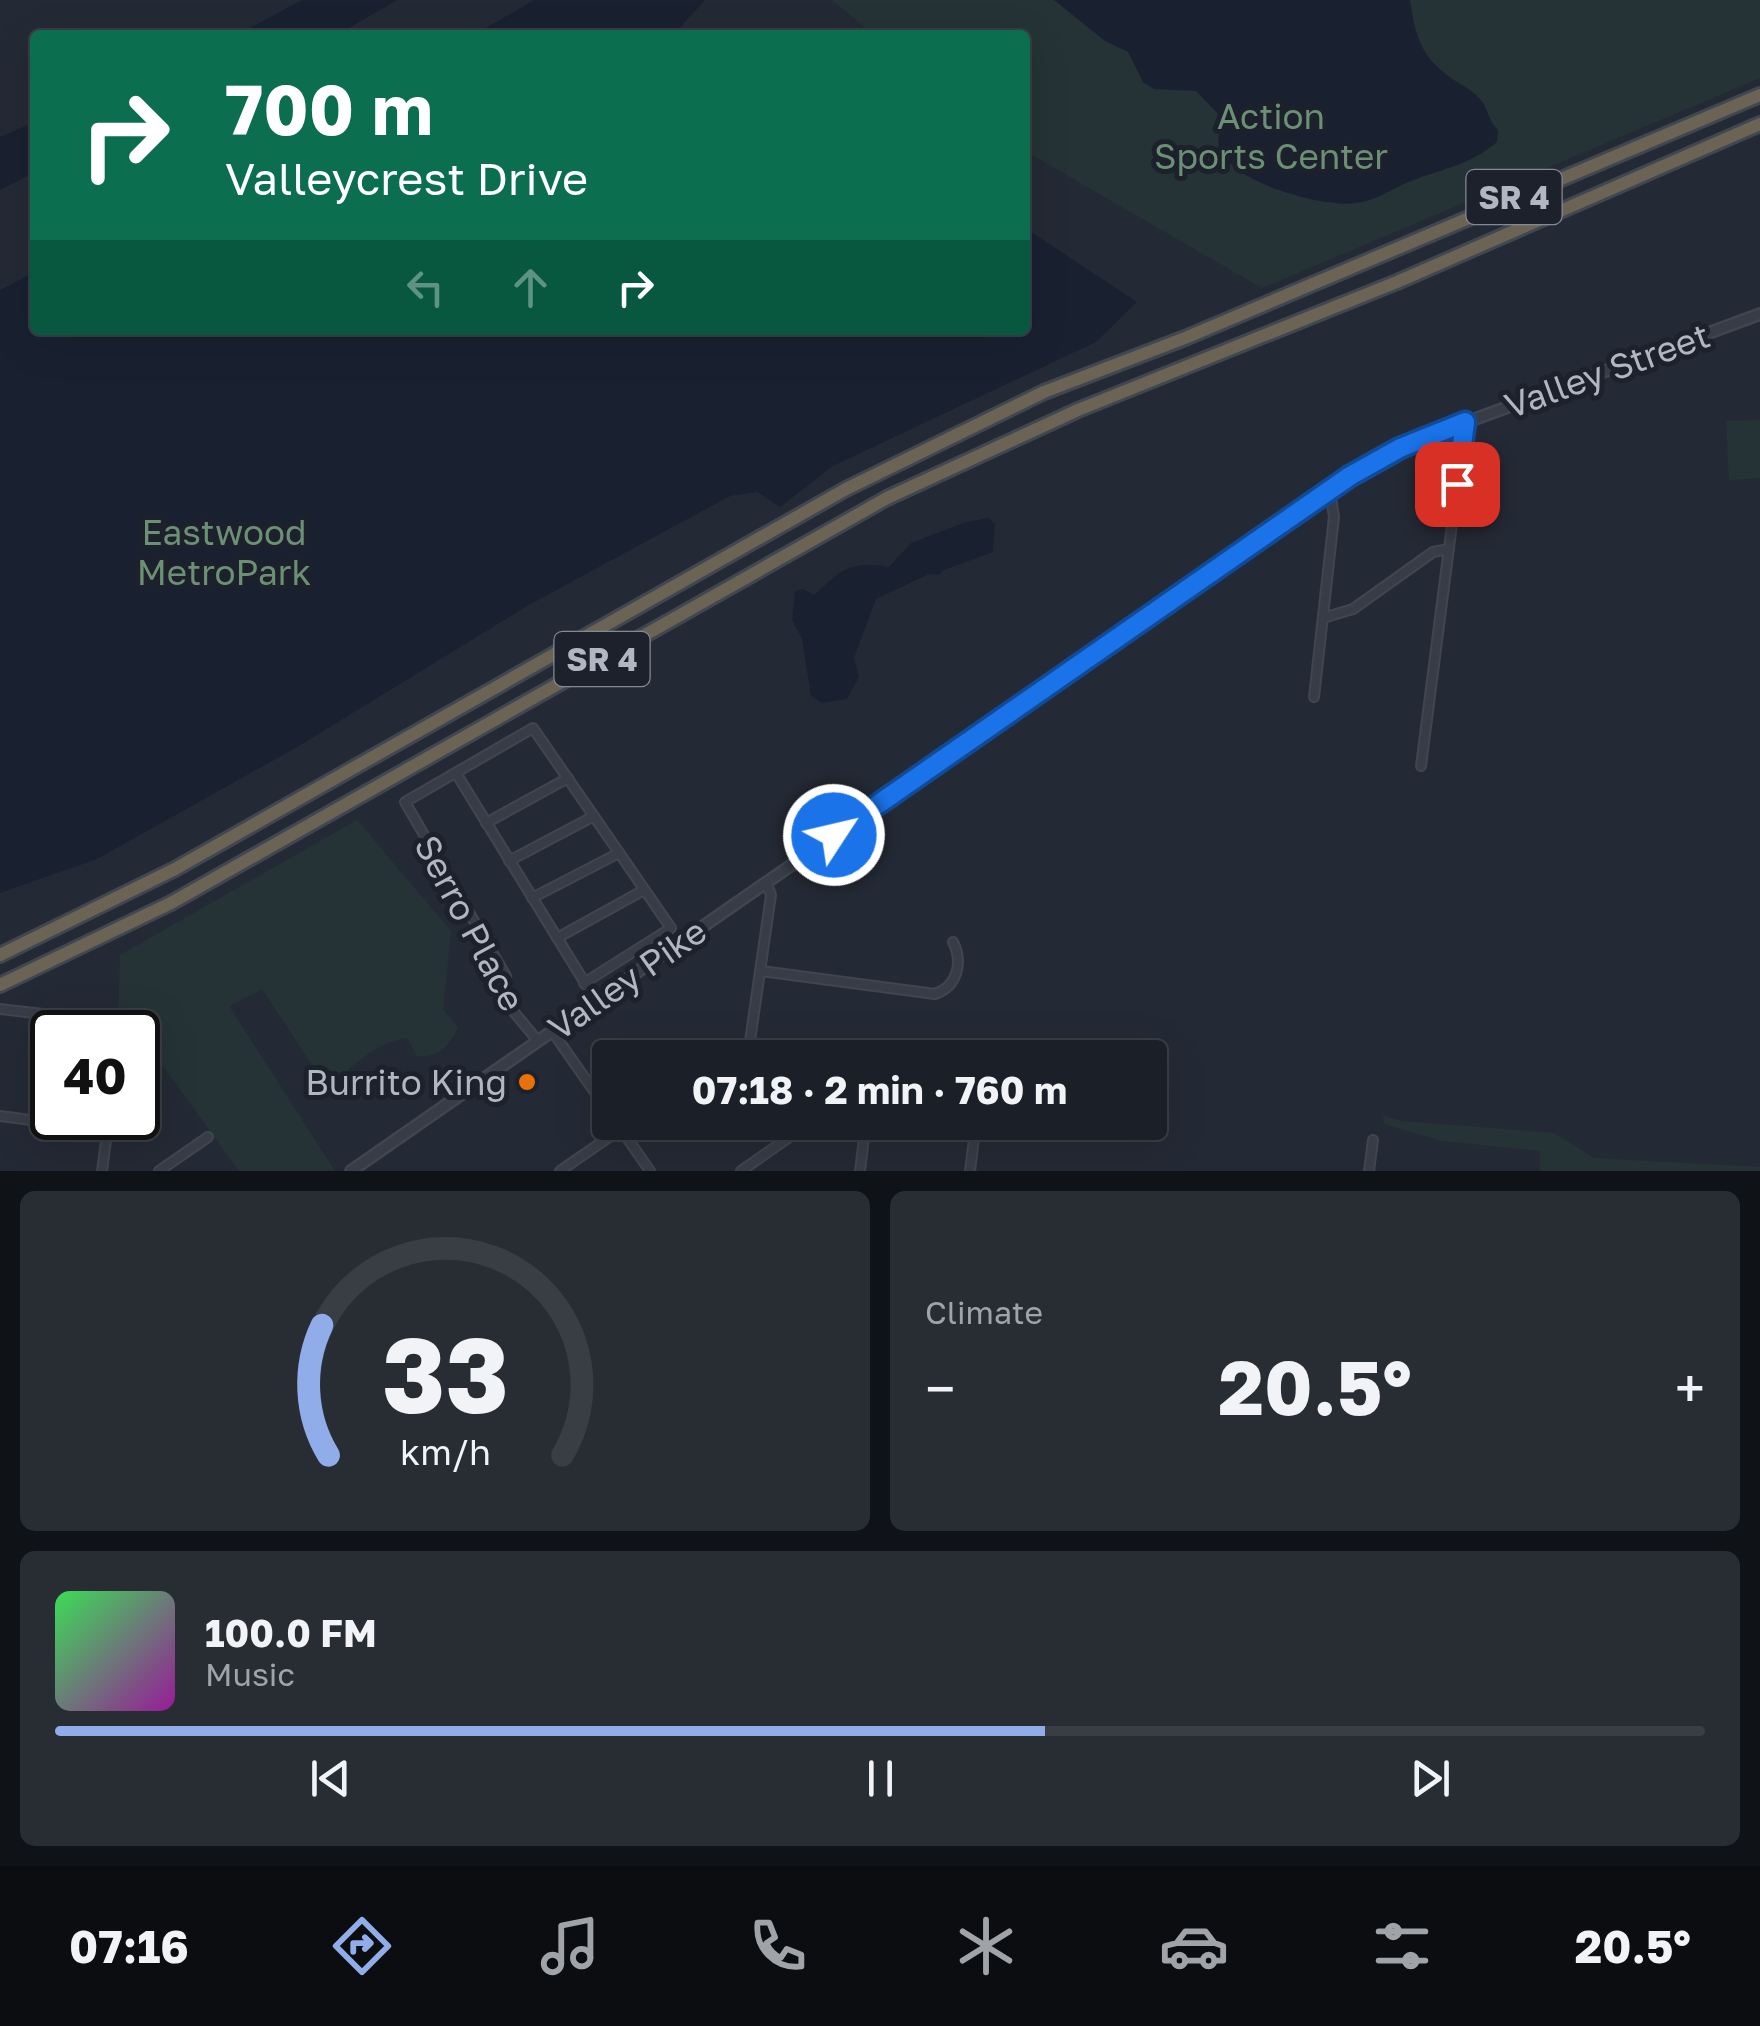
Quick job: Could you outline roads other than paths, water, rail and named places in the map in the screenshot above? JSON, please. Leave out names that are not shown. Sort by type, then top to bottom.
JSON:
[{"type":"highway","name":"SR 4","points":[[0,955],[176,869],[846,489],[954,434],[1044,392],[1186,338],[1760,95]]},
{"type":"highway","name":"SR 4","points":[[0,985],[171,903],[887,498],[1078,410],[1397,282],[1760,124]]},
{"type":"street","name":"Valley Street","points":[[804,856],[1330,490],[1395,450],[1760,314]]},
{"type":"street","points":[[1421,766],[1465,422]]},
{"type":"street","points":[[1314,697],[1334,517],[1330,490]]},
{"type":"street","points":[[1323,618],[1353,609],[1433,552],[1449,549]]},
{"type":"street","points":[[584,982],[671,928],[533,728],[456,773],[556,938],[596,1001]]},
{"type":"street","name":"Serro Place","points":[[456,773],[405,802],[506,976],[502,1000],[538,1041]]},
{"type":"street","points":[[486,823],[568,778]]},
{"type":"street","points":[[509,861],[594,816]]},
{"type":"street","points":[[532,898],[619,854]]},
{"type":"street","name":"Valley Pike","points":[[351,1171],[804,856]]},
{"type":"street","points":[[750,1040],[771,895],[766,882]]},
{"type":"street","points":[[556,938],[644,890]]},
{"type":"street","points":[[761,971],[935,994],[950,986],[956,971],[958,954],[952,942]]},
{"type":"street","points":[[0,1009],[30,1012]]},
{"type":"street","points":[[552,1031],[592,1088]]},
{"type":"street","points":[[0,1116],[30,1120]]},
{"type":"street","points":[[159,1171],[208,1137]]},
{"type":"street","points":[[102,1171],[106,1140]]},
{"type":"street","points":[[560,1171],[600,1140]]},
{"type":"street","points":[[628,1140],[650,1171]]},
{"type":"street","points":[[741,1171],[785,1140]]},
{"type":"street","points":[[860,1171],[864,1140]]},
{"type":"street","points":[[970,1171],[974,1140]]},
{"type":"street","points":[[1369,1171],[1373,1140]]},
{"type":"water","points":[[302,0],[397,0],[346,30],[246,30]]},
{"type":"water","points":[[534,0],[705,0],[678,30],[483,30]]},
{"type":"water","points":[[1054,0],[1410,0],[1424,50],[1438,67],[1482,102],[1498,130],[1497,142],[1465,162],[1363,202],[1342,204],[1281,191],[1228,161],[1218,142],[1223,119],[1196,91],[1154,89],[1143,82],[1128,52],[1105,41]]},
{"type":"water","points":[[30,124],[30,175],[0,190],[0,137]]},
{"type":"water","name":"Eastwood MetroPark","points":[[1030,231],[1137,302],[1096,342],[833,466],[780,507],[757,492],[730,496],[527,606],[299,746],[97,859],[0,893],[0,290],[30,275],[30,335],[1030,335]]},
{"type":"water","points":[[988,518],[995,524],[993,552],[939,575],[929,574],[876,599],[854,658],[859,677],[847,699],[822,703],[811,696],[802,639],[792,620],[795,591],[803,589],[814,595],[840,573],[856,566],[889,567],[911,543]]},
{"type":"place","name":"Burrito King","points":[[527,1082]]},
{"type":"park label","name":"Action Sports Center","points":[[1271,136]]}]
